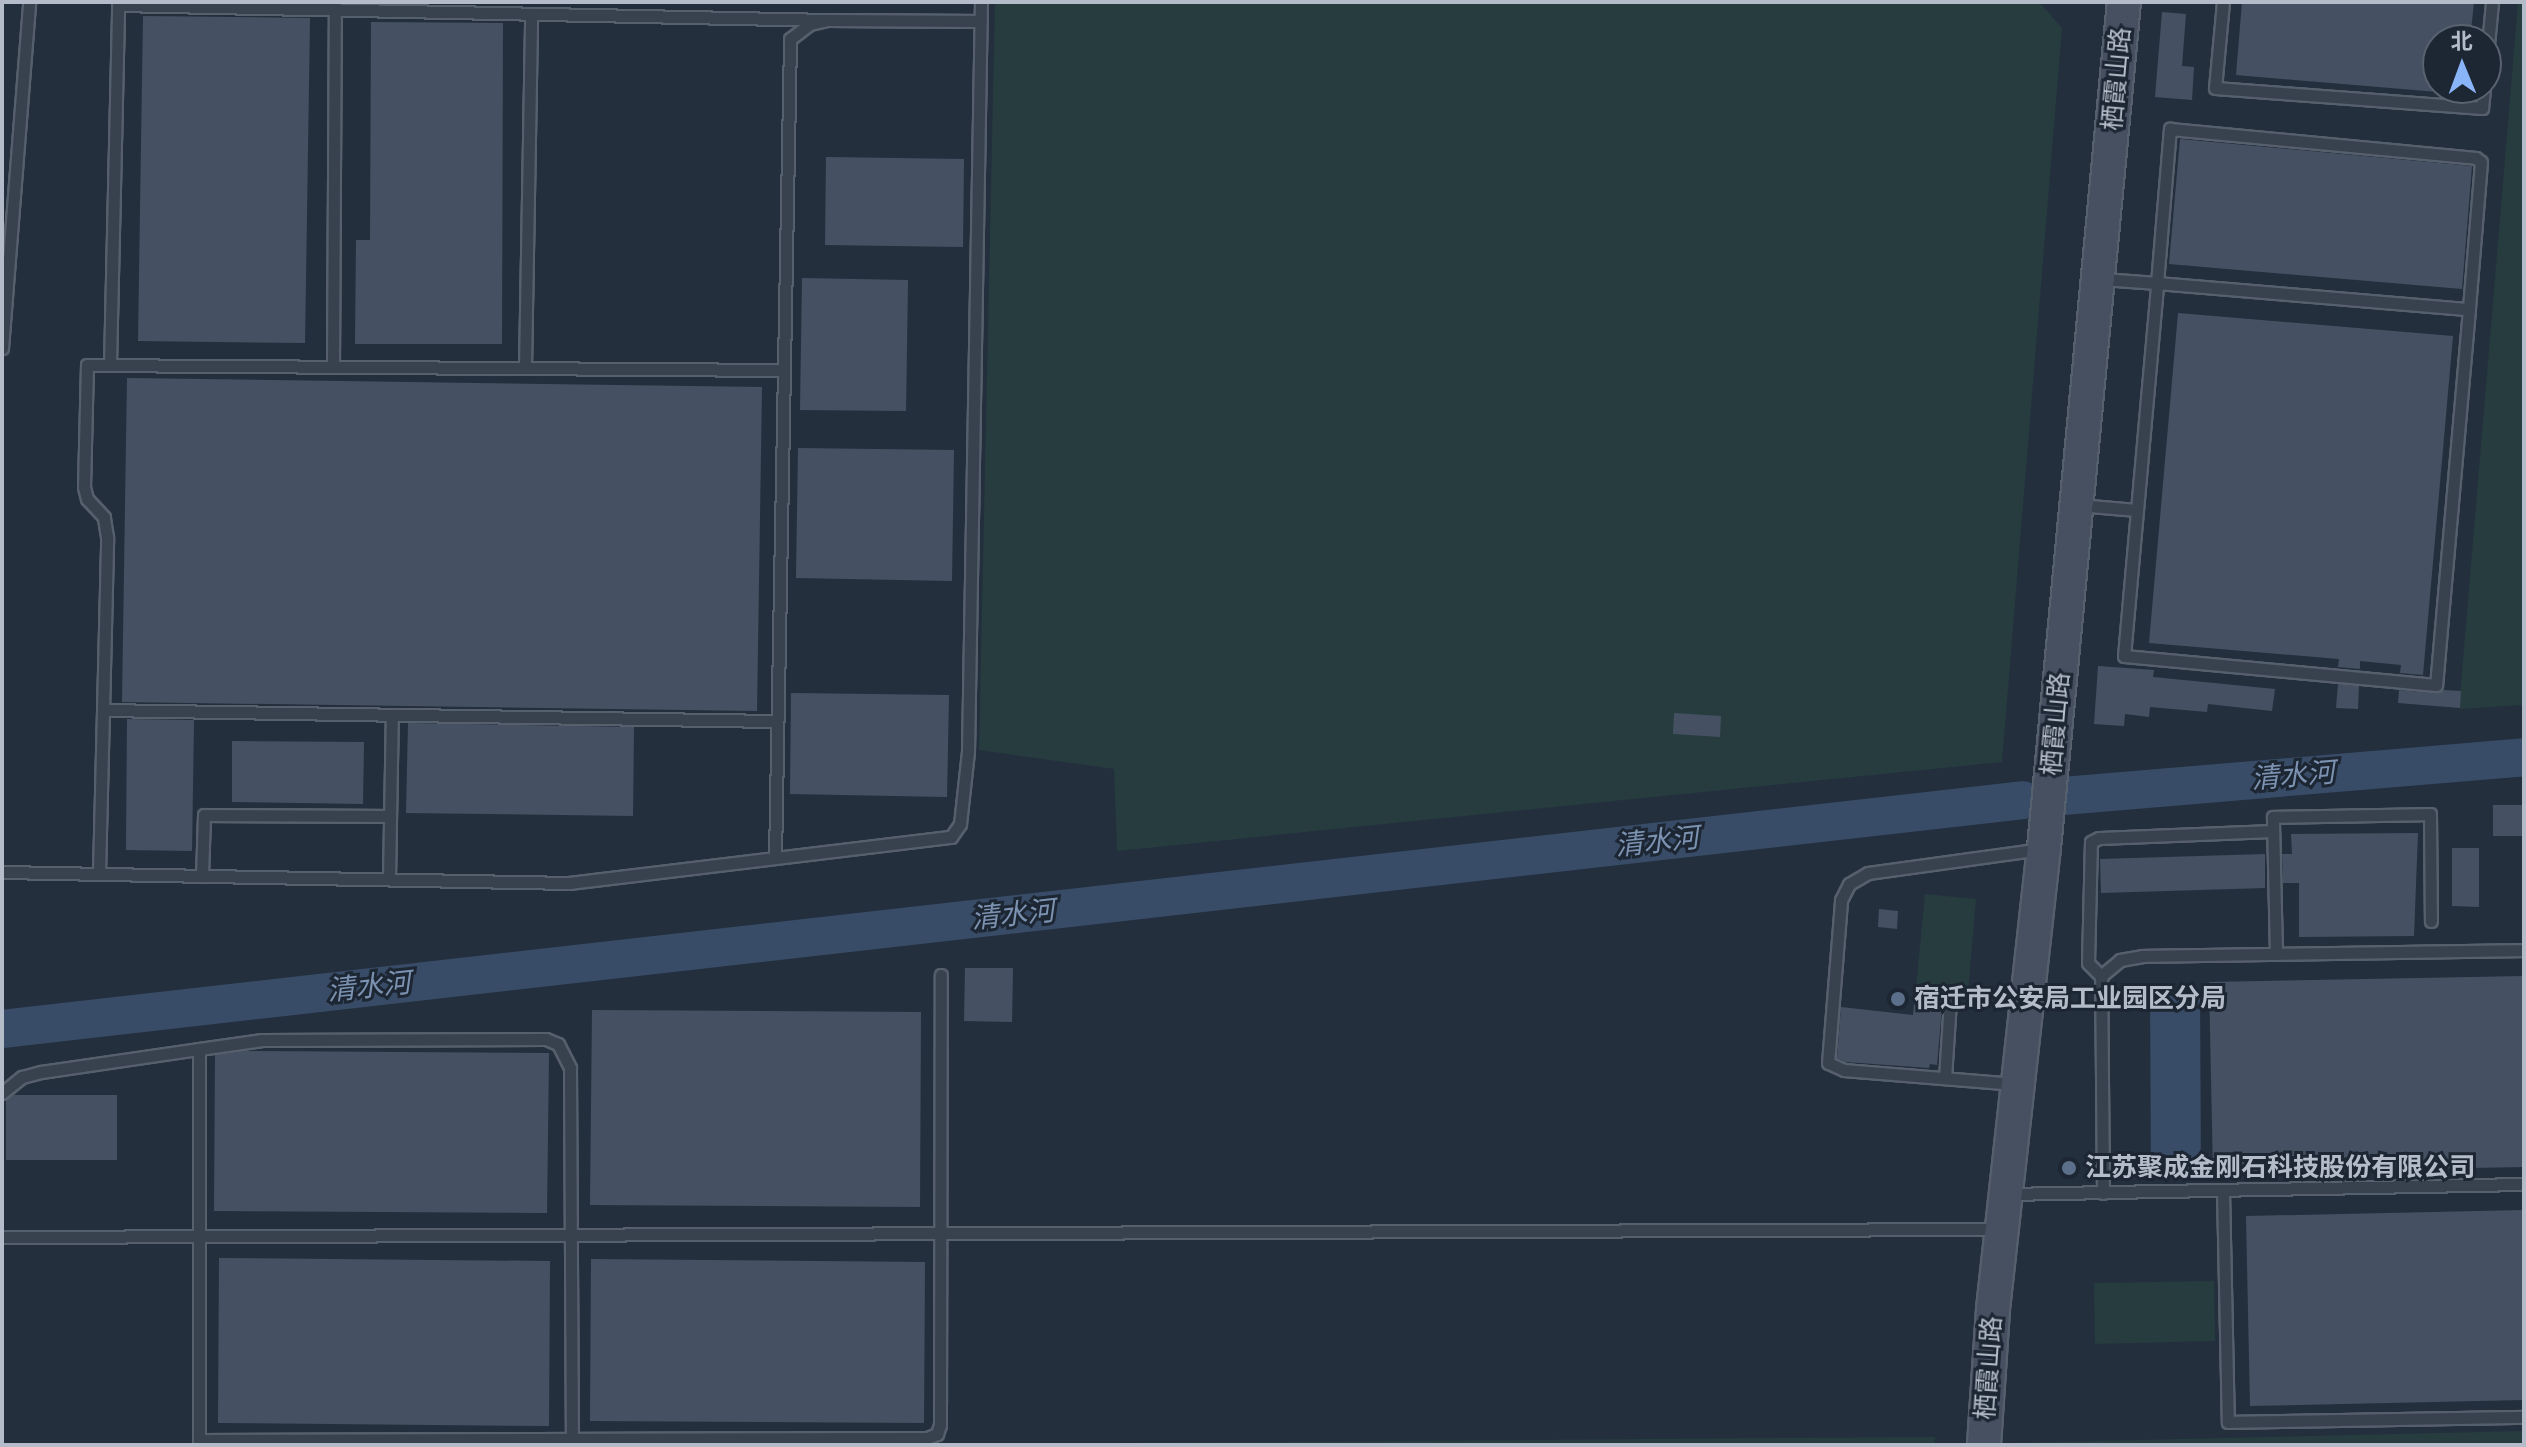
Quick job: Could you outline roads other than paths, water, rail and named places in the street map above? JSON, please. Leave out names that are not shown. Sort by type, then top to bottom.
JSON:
[{"type":"street","name":"栖霞山路","points":[[1984,1445],[2002,1229],[2044,848],[2124,2]]},
{"type":"lane","points":[[2,348],[29,2]]},
{"type":"lane","points":[[2,872],[569,883],[951,837],[960,824],[968,752],[981,2]]},
{"type":"lane","points":[[2223,2],[2215,88],[2422,104]]},
{"type":"lane","points":[[2490,24],[2492,2]]},
{"type":"lane","points":[[110,365],[118,5],[335,6],[531,14],[981,21]]},
{"type":"lane","points":[[333,367],[335,6]]},
{"type":"lane","points":[[525,368],[531,14]]},
{"type":"lane","points":[[775,858],[788,56],[790,39],[799,31],[827,20]]},
{"type":"lane","points":[[2429,104],[2482,108],[2482,104]]},
{"type":"lane","points":[[2170,129],[2476,158],[2481,162],[2469,309],[2436,685],[2124,656],[2170,129]]},
{"type":"lane","points":[[2098,278],[2469,309]]},
{"type":"lane","points":[[99,874],[107,537],[104,517],[87,499],[84,487],[87,365],[783,370]]},
{"type":"lane","points":[[2076,505],[2137,510]]},
{"type":"lane","points":[[103,710],[777,721]]},
{"type":"lane","points":[[389,879],[392,715]]},
{"type":"lane","points":[[2276,954],[2273,817],[2430,814],[2431,921]]},
{"type":"lane","points":[[202,876],[204,815],[390,816]]},
{"type":"lane","points":[[2103,1193],[2101,976],[2088,963],[2091,842],[2099,838],[2273,831]]},
{"type":"lane","points":[[2018,1084],[1844,1070],[1828,1063],[1844,892],[1856,878],[1868,873],[2044,848]]},
{"type":"lane","points":[[2101,976],[2120,960],[2143,956],[2524,950]]},
{"type":"lane","points":[[199,1049],[199,1440],[927,1438],[937,1434],[940,1425],[941,975]]},
{"type":"lane","points":[[1945,1078],[1950,1000]]},
{"type":"lane","points":[[2,1093],[22,1077],[41,1072],[262,1040],[546,1039],[558,1044],[570,1068],[572,1439]]},
{"type":"lane","points":[[2006,1194],[2524,1184]]},
{"type":"lane","points":[[2223,1190],[2228,1422],[2524,1417]]},
{"type":"lane","points":[[2,1237],[2002,1229]]},
{"type":"water","points":[[2150,992],[2200,992],[2201,1178],[2151,1178]]},
{"type":"waterway","name":"清水河","points":[[2063,796],[2524,757]]},
{"type":"waterway","name":"清水河","points":[[2,1029],[2023,800]]},
{"type":"place","name":"宿迁市公安局工业园区分局","points":[[1898,999]]},
{"type":"place","name":"江苏聚成金刚石科技股份有限公司","points":[[2069,1168]]}]
